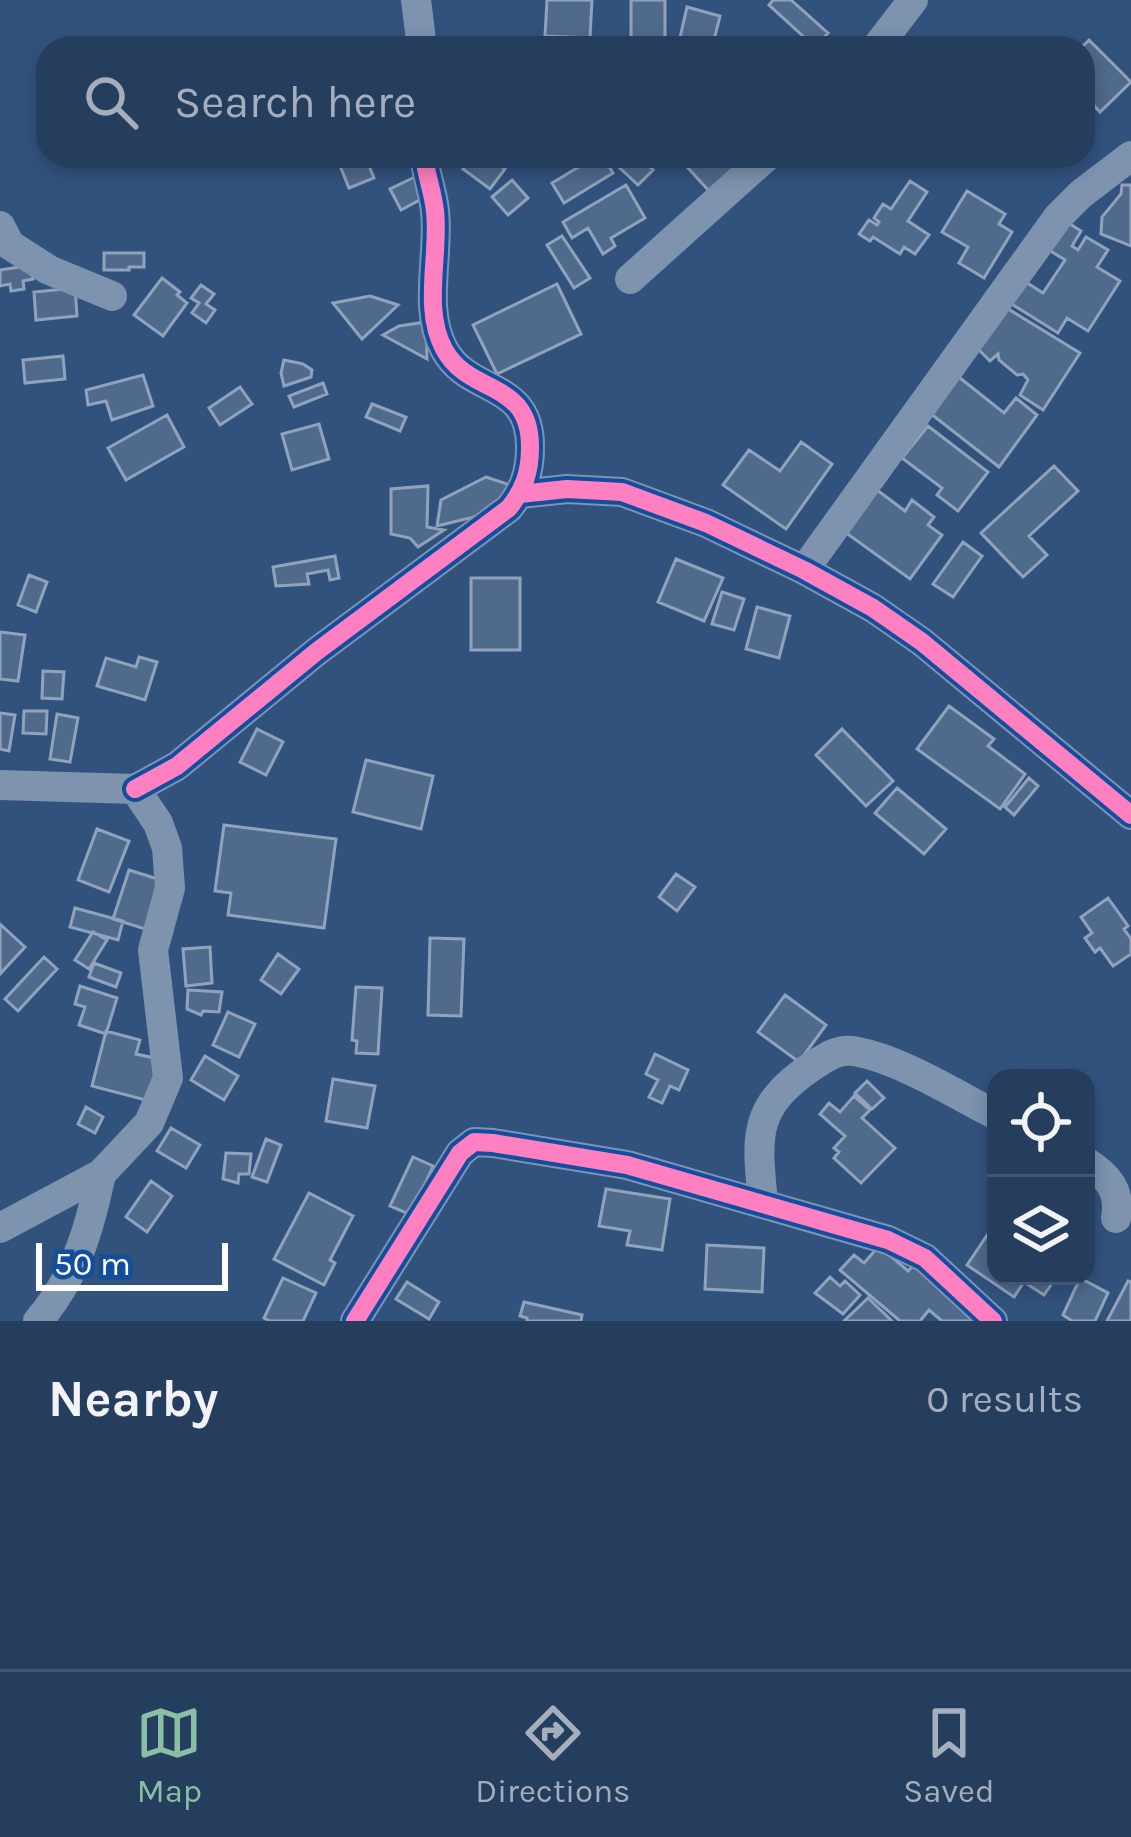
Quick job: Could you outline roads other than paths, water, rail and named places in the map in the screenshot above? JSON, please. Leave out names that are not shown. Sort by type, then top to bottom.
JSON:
[{"type":"street","points":[[416,0],[420,36]]},
{"type":"street","points":[[885,36],[913,0]]},
{"type":"street","points":[[804,570],[1058,217],[1131,156]]},
{"type":"street","points":[[0,785],[135,789],[178,766],[316,652],[509,508],[520,494],[530,452],[524,412],[457,364],[444,350],[438,330],[435,208],[427,168]]},
{"type":"street","points":[[630,279],[754,168]]},
{"type":"street","points":[[0,226],[10,245],[49,270],[112,296]]},
{"type":"street","points":[[520,494],[567,489],[622,492],[706,523],[804,570],[922,642],[1131,815]]},
{"type":"street","points":[[0,1228],[101,1174],[149,1123],[168,1078],[153,950],[170,888],[167,848],[135,789]]},
{"type":"street","points":[[763,1203],[761,1124],[791,1081],[833,1053],[848,1050],[869,1055],[987,1110]]},
{"type":"street","points":[[355,1321],[460,1153],[474,1142],[627,1165],[888,1240],[926,1258],[993,1321]]},
{"type":"street","points":[[1095,1168],[1108,1177],[1119,1203],[1116,1219]]},
{"type":"street","points":[[38,1321],[57,1298],[88,1234],[101,1174]]}]
